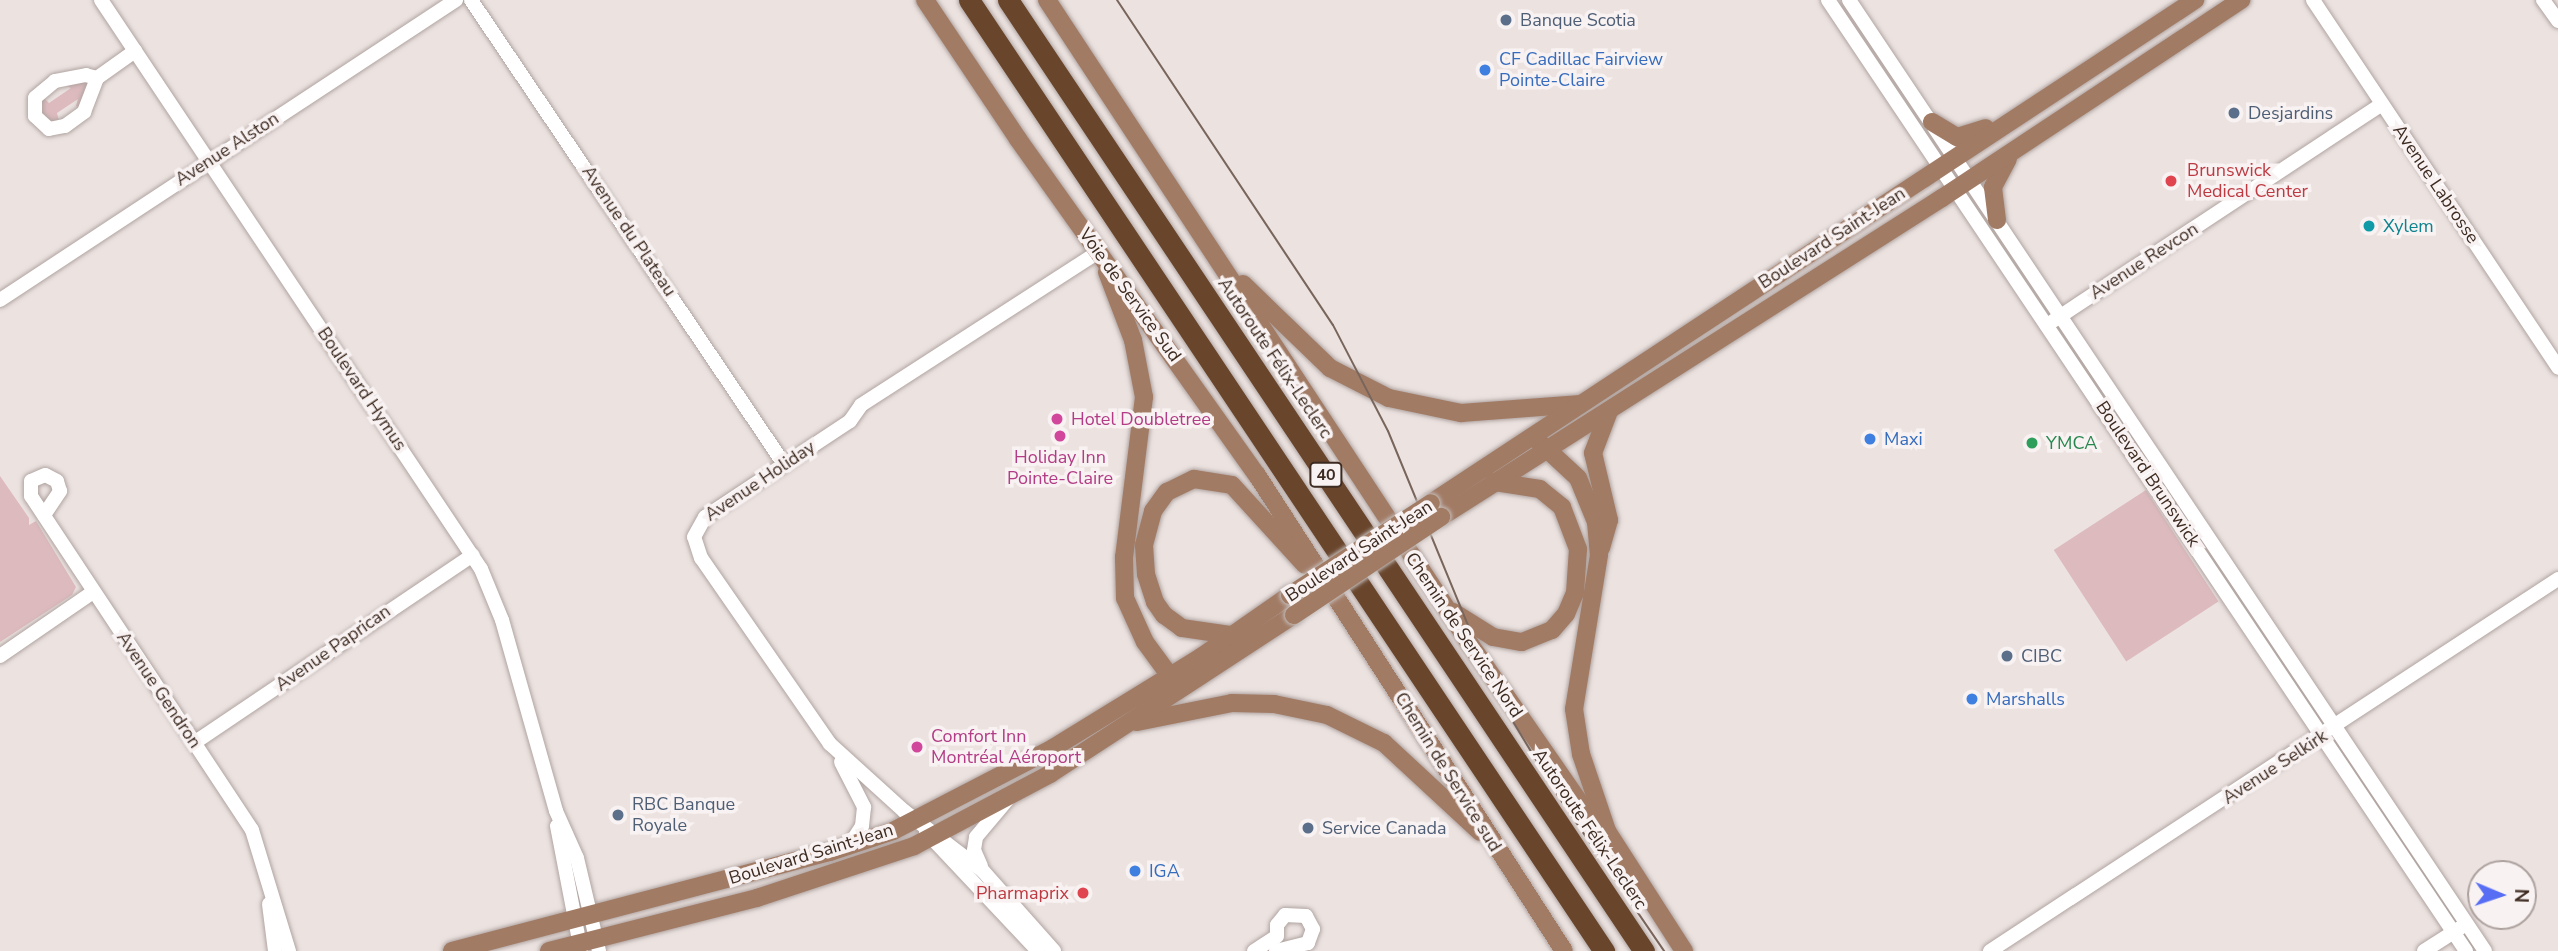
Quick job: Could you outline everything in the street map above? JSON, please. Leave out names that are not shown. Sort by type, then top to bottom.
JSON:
[{"type":"highway","name":"40","points":[[969,0],[1604,951]]},
{"type":"highway","name":"Autoroute Félix-Leclerc","points":[[1008,0],[1644,951]]},
{"type":"main road","name":"Voie de Service Sud","points":[[925,0],[1098,252],[1250,464],[1332,593]]},
{"type":"main road","name":"Chemin de Service Nord","points":[[1047,0],[1162,171],[1297,384],[1444,606],[1585,810],[1608,831],[1684,951]]},
{"type":"main road","name":"Boulevard Saint-Jean","points":[[550,951],[589,947],[840,873],[935,836],[1009,798],[1189,684],[1289,607],[1436,510],[1532,437],[1581,404],[2195,0]]},
{"type":"main road","name":"Boulevard Saint-Jean","points":[[1436,510],[1494,482],[1608,411],[1955,190],[2241,0]]},
{"type":"main road","points":[[2079,108],[2112,66],[2110,56]]},
{"type":"main road","points":[[1932,122],[1952,136],[1966,137],[2024,112]]},
{"type":"main road","points":[[1997,220],[1993,187],[2011,153]]},
{"type":"main road","points":[[1098,252],[1131,333],[1143,385],[1124,564],[1125,598],[1138,631],[1170,676],[1189,684]]},
{"type":"main road","points":[[1224,266],[1315,357],[1372,391],[1461,412],[1581,404]]},
{"type":"main road","points":[[1608,411],[1593,453],[1609,520],[1599,555],[1575,720],[1581,754],[1608,831]]},
{"type":"main road","points":[[1532,437],[1547,447],[1584,488],[1596,522],[1599,555]]},
{"type":"main road","points":[[1230,635],[1195,632],[1175,624],[1151,593],[1144,563],[1147,527],[1162,497],[1180,483],[1212,479],[1238,490],[1332,593]]},
{"type":"main road","points":[[1444,606],[1493,636],[1522,642],[1552,630],[1572,603],[1579,562],[1568,515],[1540,489],[1494,482]]},
{"type":"main road","name":"Chemin de Service sud","points":[[1332,593],[1564,951]]},
{"type":"main road","name":"Boulevard Saint-Jean","points":[[452,951],[849,846],[916,821],[1008,774],[1170,676],[1230,635],[1289,607]]},
{"type":"main road","points":[[1126,724],[1232,703],[1274,704],[1327,715],[1384,743],[1492,842]]},
{"type":"street","name":"Boulevard Hymus","points":[[100,0],[473,555],[498,608],[556,811],[584,917],[589,947]]},
{"type":"street","name":"Avenue Alston","points":[[0,300],[456,0]]},
{"type":"street","name":"Avenue du Plateau","points":[[471,0],[784,464]]},
{"type":"street","name":"Boulevard Brunswick","points":[[1828,0],[1948,162],[1970,179],[2485,951]]},
{"type":"street","name":"Boulevard Brunswick","points":[[1849,0],[1932,122],[1948,162],[1955,190],[2466,951]]},
{"type":"street","name":"Avenue Labrosse","points":[[2312,0],[2558,368]]},
{"type":"street","points":[[2543,0],[2558,21]]},
{"type":"street","points":[[97,78],[86,75],[55,81],[35,98],[35,116],[49,129],[65,126],[84,112],[97,78],[135,51]]},
{"type":"street","name":"Avenue Revcon","points":[[2046,326],[2382,104]]},
{"type":"street","name":"Avenue Holiday","points":[[1054,951],[983,871],[916,821],[836,751],[694,541],[705,517],[850,421],[861,405],[1098,252]]},
{"type":"street","name":"Avenue Gendron","points":[[44,515],[252,830],[289,951]]},
{"type":"street","name":"Avenue Paprican","points":[[194,743],[473,555]]},
{"type":"street","name":"Avenue Selkirk","points":[[1990,951],[2323,736],[2558,579]]},
{"type":"street","points":[[0,656],[93,592]]},
{"type":"street","points":[[2235,605],[2248,596]]},
{"type":"street","points":[[836,751],[864,807],[862,826],[849,846]]},
{"type":"street","points":[[983,871],[975,853],[976,837],[1009,798]]},
{"type":"street","name":"Avenue Holiday","points":[[935,836],[1038,951]]},
{"type":"street","name":"Avenue Gendron","points":[[265,868],[275,951]]},
{"type":"street","points":[[2424,951],[2466,923]]},
{"type":"street","points":[[1254,951],[1279,944]]},
{"type":"shaded area","points":[[86,80],[92,87],[81,107],[76,106],[78,99],[57,113],[59,122],[45,120],[38,108],[43,97],[49,103],[71,88],[62,84]]},
{"type":"shaded area","points":[[0,476],[29,518],[29,525],[36,521],[76,587],[72,595],[0,642]]},
{"type":"shaded area","points":[[2146,490],[2218,602],[2126,661],[2054,550]]},
{"type":"tram line","points":[[1117,0],[1333,325],[1388,431],[1476,645],[1512,720],[1558,796],[1664,951]]},
{"type":"place","name":"Banque Scotia","points":[[1506,20]]},
{"type":"place","name":"CF Cadillac Fairview Pointe-Claire","points":[[1485,70]]},
{"type":"place","name":"Desjardins","points":[[2234,113]]},
{"type":"place","name":"Brunswick Medical Center","points":[[2171,181]]},
{"type":"place","name":"Xylem","points":[[2369,226]]},
{"type":"place","name":"Hotel Doubletree","points":[[1057,419]]},
{"type":"place","name":"Holiday Inn Pointe-Claire","points":[[1060,436]]},
{"type":"place","name":"Maxi","points":[[1870,439]]},
{"type":"place","name":"YMCA","points":[[2032,443]]},
{"type":"place","name":"CIBC","points":[[2007,656]]},
{"type":"place","name":"Marshalls","points":[[1972,699]]},
{"type":"place","name":"Comfort Inn Montréal Aéroport","points":[[917,747]]},
{"type":"place","name":"RBC Banque Royale","points":[[618,815]]},
{"type":"place","name":"Service Canada","points":[[1308,828]]},
{"type":"place","name":"IGA","points":[[1135,871]]},
{"type":"place","name":"Pharmaprix","points":[[1083,893]]}]
